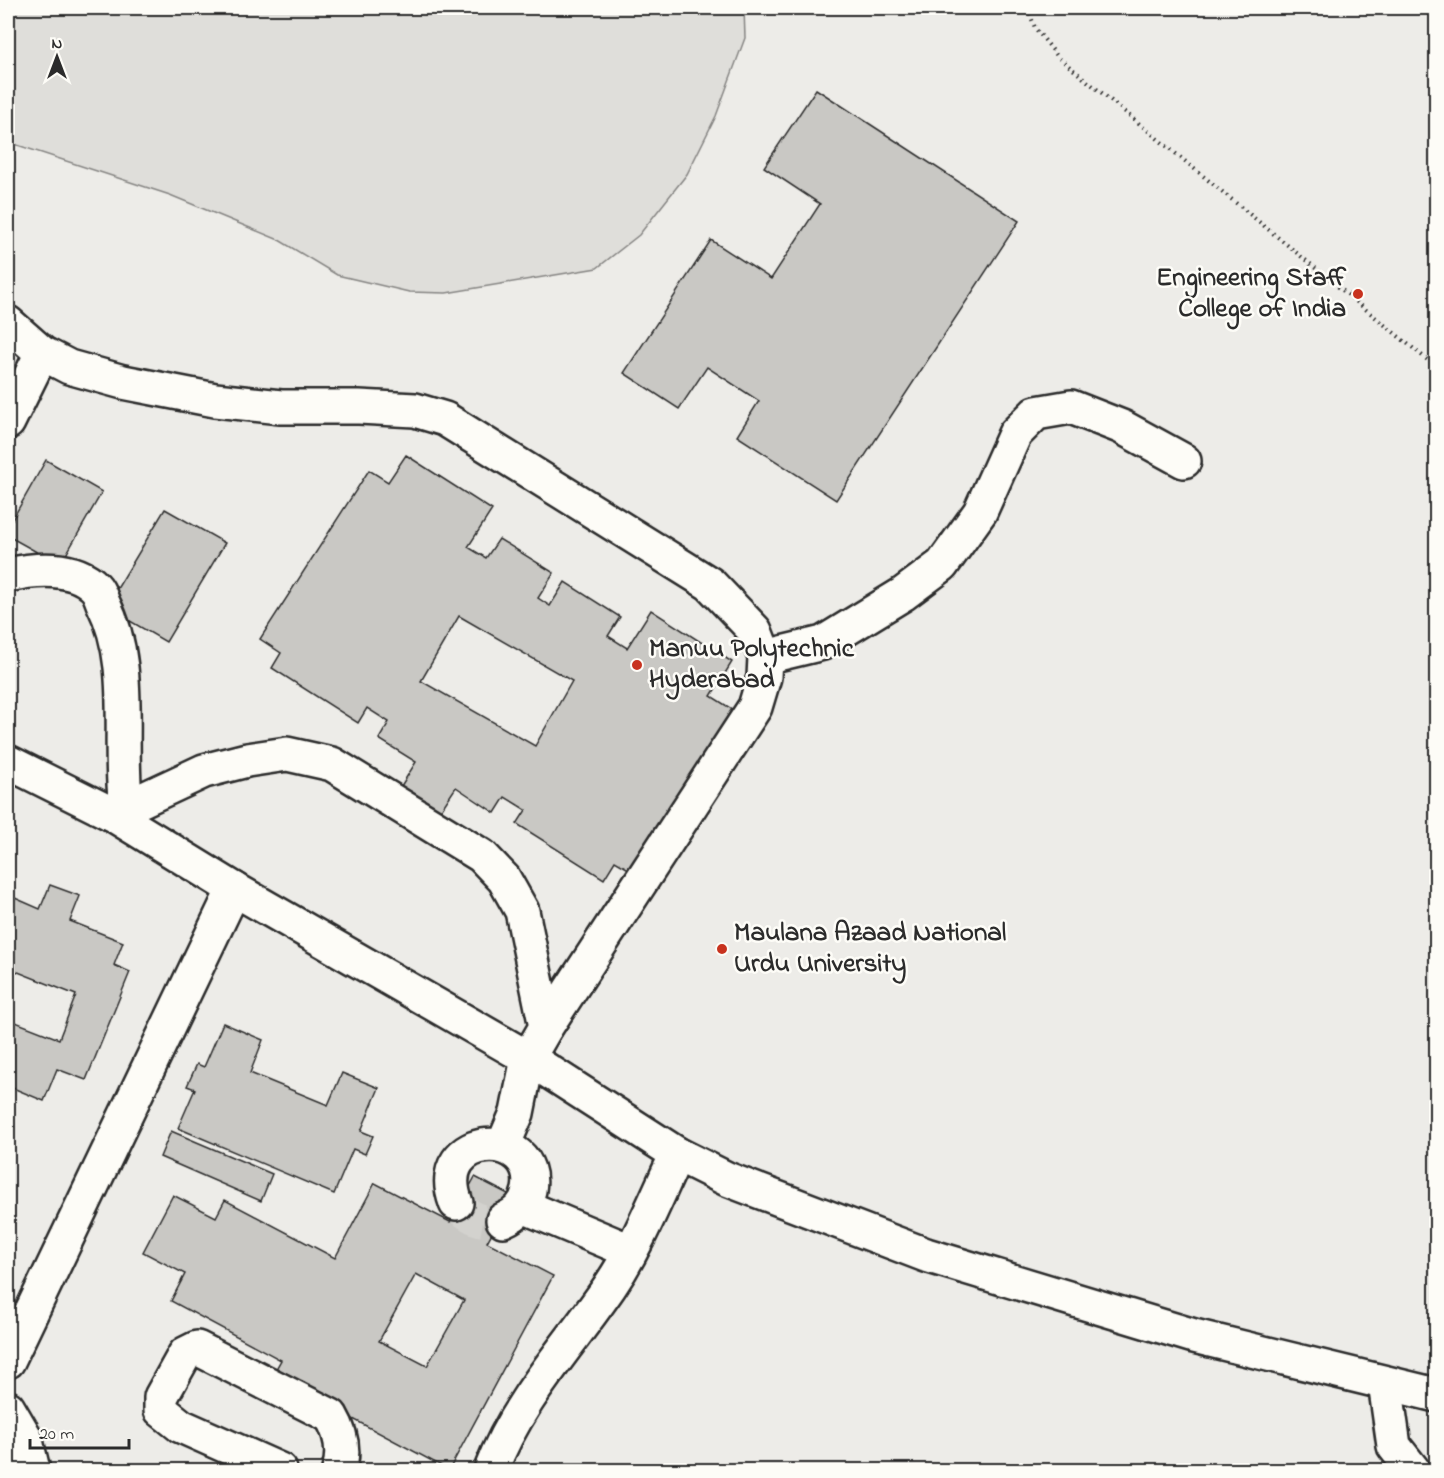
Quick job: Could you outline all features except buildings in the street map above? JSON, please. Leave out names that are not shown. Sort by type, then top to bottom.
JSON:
[{"type":"lane","points":[[8,323],[42,353],[69,368],[123,382],[214,400],[281,407],[415,410],[445,419],[710,584],[755,631],[765,657],[764,678],[755,707],[528,1058],[518,1113],[503,1146]]},
{"type":"lane","points":[[8,422],[42,353]]},
{"type":"lane","points":[[765,657],[823,643],[903,594],[942,565],[980,512],[1016,434],[1036,413],[1071,407],[1122,427],[1184,461]]},
{"type":"lane","points":[[8,575],[32,570],[50,570],[75,575],[95,587],[110,616],[118,651],[123,698],[123,782],[119,810]]},
{"type":"lane","points":[[119,810],[204,771],[247,760],[287,754],[332,764],[482,856],[504,879],[522,911],[546,1027]]},
{"type":"lane","points":[[8,762],[119,810],[234,890],[528,1058],[677,1154],[727,1179],[926,1255],[1194,1336],[1437,1395]]},
{"type":"lane","points":[[8,1361],[234,890]]},
{"type":"lane","points":[[456,1203],[452,1190],[452,1177],[456,1164],[465,1153],[490,1144],[503,1146],[523,1161],[530,1183],[528,1195],[513,1213],[630,1251]]},
{"type":"lane","points":[[490,1470],[501,1444],[522,1408],[611,1285],[677,1154]]},
{"type":"lane","points":[[280,1470],[181,1426],[161,1410],[161,1397],[185,1354],[197,1348],[331,1416],[340,1432],[342,1461],[339,1470]]},
{"type":"lane","points":[[1385,1383],[1394,1446],[1413,1470]]},
{"type":"lane","points":[[8,1408],[25,1437],[33,1470]]},
{"type":"path","points":[[1028,8],[1035,28],[1058,57],[1437,367]]},
{"type":"shaded area","name":"Maulana Azaad National Urdu University","points":[[8,8],[1436,8],[1436,1470],[8,1470]]},
{"type":"shaded area","points":[[8,8],[744,8],[745,38],[716,116],[687,174],[639,235],[597,268],[446,293],[409,292],[337,275],[279,240],[170,195],[8,142]]},
{"type":"tunnel","points":[[456,1203],[466,1213],[477,1219],[503,1220]]},
{"type":"place","name":"Engineering Staff College of India","points":[[1358,294]]},
{"type":"place","name":"Manuu Polytechnic Hyderabad","points":[[637,665]]},
{"type":"place","name":"Maulana Azaad National Urdu University","points":[[722,949]]}]
